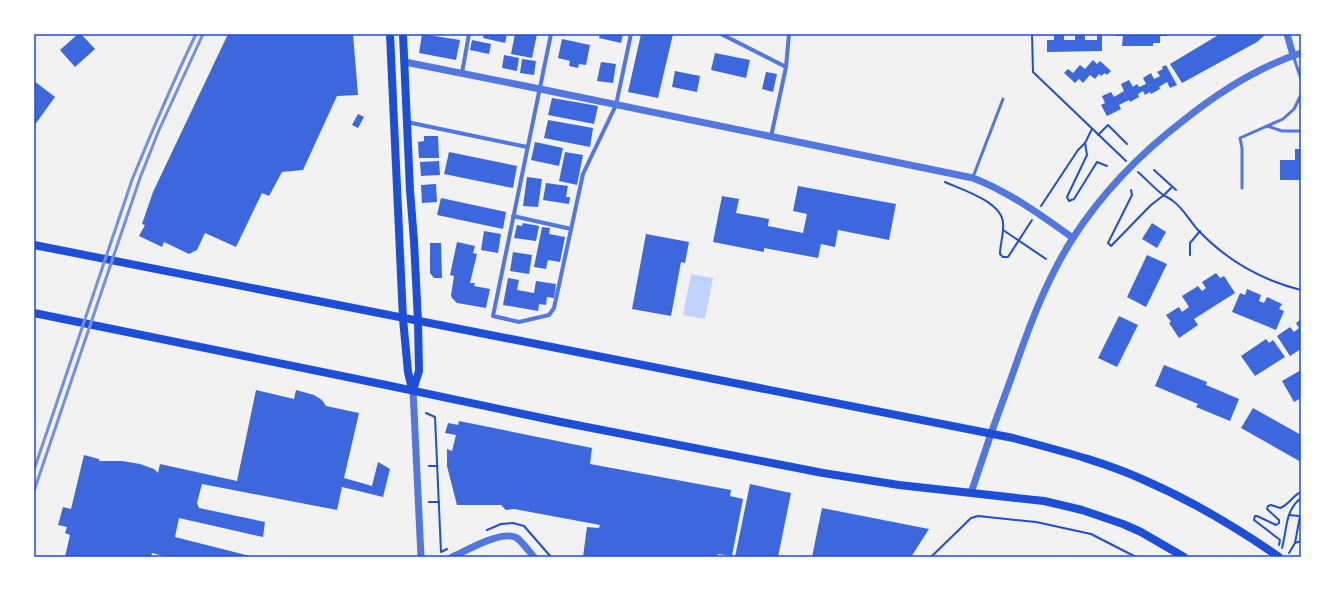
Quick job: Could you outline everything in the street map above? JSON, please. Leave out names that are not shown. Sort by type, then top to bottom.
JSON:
[{"type":"main road","points":[[390,34],[402,318],[408,372],[413,390]]},
{"type":"main road","points":[[403,34],[418,321],[419,371],[413,390]]},
{"type":"main road","points":[[34,245],[185,276],[991,433],[1061,451],[1106,465],[1143,480],[1187,500],[1280,554]]},
{"type":"main road","points":[[34,314],[413,390],[561,422],[823,473],[899,485],[1044,501],[1082,510],[1123,524],[1141,532],[1184,557]]},
{"type":"street","points":[[462,73],[469,34]]},
{"type":"street","points":[[551,34],[493,316],[519,322],[549,315],[554,308],[583,174],[616,105],[632,34]]},
{"type":"street","points":[[721,34],[786,67]]},
{"type":"street","points":[[771,137],[786,67],[789,34]]},
{"type":"street","points":[[1287,34],[1293,55]]},
{"type":"street","points":[[971,493],[991,433],[1042,296],[1073,238],[1110,189],[1171,129],[1203,104],[1230,86],[1293,55],[1301,53]]},
{"type":"street","points":[[405,62],[973,178],[992,185],[1007,193],[1073,238]]},
{"type":"street","points":[[407,122],[527,147]]},
{"type":"street","points":[[513,216],[571,229]]},
{"type":"street","points":[[413,390],[421,557]]},
{"type":"street","points":[[452,557],[499,536],[508,535],[516,538],[534,557]]},
{"type":"lane","points":[[1293,55],[1301,79]]},
{"type":"lane","points":[[1242,188],[1242,148],[1240,138],[1283,119],[1294,108],[1301,95]]},
{"type":"lane","points":[[973,178],[1004,99]]},
{"type":"lane","points":[[1267,126],[1282,131],[1301,131]]},
{"type":"path","points":[[1032,34],[1032,72],[1102,138]]},
{"type":"path","points":[[1098,135],[1108,125],[1127,144]]},
{"type":"path","points":[[1050,193],[1078,150],[1085,143],[1092,129]]},
{"type":"path","points":[[1085,143],[1087,154],[1067,197],[1069,201],[1074,199],[1097,162],[1107,166]]},
{"type":"path","points":[[1154,170],[1176,190]]},
{"type":"path","points":[[944,179],[945,182],[985,200],[998,210],[1002,218],[1003,230],[1000,254],[1003,257],[1008,257],[1022,236]]},
{"type":"path","points":[[1131,190],[1132,195],[1108,243],[1111,246],[1151,205],[1172,187]]},
{"type":"path","points":[[1160,192],[1173,201],[1216,247],[1234,261],[1252,272],[1301,290]]},
{"type":"path","points":[[1003,230],[1046,259]]},
{"type":"path","points":[[1190,255],[1190,243],[1200,231]]},
{"type":"path","points":[[426,413],[435,417],[442,552]]},
{"type":"path","points":[[428,466],[437,466]]},
{"type":"path","points":[[1279,546],[1280,540],[1254,520],[1255,516],[1276,525],[1279,523],[1279,520],[1268,509],[1268,506],[1271,505],[1280,508],[1284,507],[1295,495],[1301,492]]},
{"type":"path","points":[[1280,554],[1288,516],[1296,502],[1301,498]]},
{"type":"path","points":[[429,502],[439,502]]},
{"type":"path","points":[[931,557],[971,518],[978,516],[1036,522],[1091,534],[1136,557]]},
{"type":"path","points":[[1288,516],[1300,516],[1295,544],[1289,553]]},
{"type":"path","points":[[1295,544],[1301,541]]},
{"type":"water","points":[[691,274],[713,278],[705,319],[683,315]]},
{"type":"building","points":[[78,34],[81,34],[95,49],[75,67],[60,50]]},
{"type":"building","points":[[228,34],[353,34],[358,95],[337,96],[303,170],[282,172],[269,196],[262,193],[236,247],[205,233],[197,250],[189,254],[164,242],[162,247],[139,236],[145,225],[142,224],[153,192]]},
{"type":"building","points":[[422,34],[460,40],[456,60],[419,53]]},
{"type":"building","points":[[484,34],[507,34],[505,43],[483,38]]},
{"type":"building","points":[[515,34],[537,34],[532,58],[511,54]]},
{"type":"building","points":[[600,34],[623,34],[621,43],[599,38]]},
{"type":"building","points":[[641,34],[673,34],[658,98],[628,92]]},
{"type":"building","points":[[1054,34],[1064,34],[1064,40],[1075,40],[1075,34],[1085,34],[1085,40],[1097,40],[1097,34],[1102,34],[1102,51],[1047,52],[1047,40],[1054,40]]},
{"type":"building","points":[[1116,34],[1167,34],[1167,36],[1160,36],[1160,43],[1153,43],[1153,46],[1122,46],[1123,36],[1116,36]]},
{"type":"building","points":[[1220,34],[1266,34],[1257,42],[1182,83],[1170,64]]},
{"type":"building","points":[[562,39],[590,45],[586,65],[579,64],[578,68],[569,66],[570,61],[558,58]]},
{"type":"building","points":[[472,40],[491,44],[489,54],[470,50]]},
{"type":"building","points":[[715,53],[750,60],[746,78],[711,70]]},
{"type":"building","points":[[504,55],[519,58],[517,71],[502,68]]},
{"type":"building","points":[[522,59],[536,61],[534,75],[520,73]]},
{"type":"building","points":[[1093,60],[1097,64],[1100,61],[1111,71],[1107,75],[1105,73],[1101,76],[1099,74],[1095,79],[1090,75],[1083,83],[1079,79],[1075,83],[1064,73],[1068,69],[1073,73],[1080,65],[1085,69]]},
{"type":"building","points":[[601,62],[616,64],[613,83],[597,81]]},
{"type":"building","points":[[1166,65],[1177,85],[1170,88],[1167,82],[1159,87],[1160,89],[1151,94],[1150,92],[1145,95],[1143,91],[1138,94],[1139,97],[1130,102],[1129,100],[1119,105],[1121,109],[1107,116],[1101,105],[1105,103],[1102,96],[1111,92],[1114,97],[1124,91],[1121,84],[1129,80],[1133,87],[1137,84],[1139,87],[1146,84],[1143,78],[1151,73],[1154,79],[1160,76],[1157,72],[1163,69],[1162,67]]},
{"type":"building","points":[[675,71],[700,76],[697,92],[672,87]]},
{"type":"building","points":[[766,72],[777,74],[773,92],[762,89]]},
{"type":"building","points":[[34,81],[55,97],[34,126]]},
{"type":"building","points":[[552,98],[598,106],[594,124],[548,115]]},
{"type":"building","points":[[358,114],[364,117],[358,128],[352,125]]},
{"type":"building","points":[[548,120],[593,128],[590,147],[544,138]]},
{"type":"building","points":[[424,136],[438,136],[439,158],[419,158],[418,142],[424,141]]},
{"type":"building","points":[[535,142],[563,148],[559,166],[531,160]]},
{"type":"building","points":[[1295,149],[1301,149],[1301,180],[1280,180],[1280,160],[1295,160]]},
{"type":"building","points":[[449,152],[517,166],[513,188],[444,174]]},
{"type":"building","points":[[565,152],[583,155],[577,185],[559,181]]},
{"type":"building","points":[[439,161],[440,175],[421,176],[420,162]]},
{"type":"building","points":[[527,177],[542,179],[538,207],[523,206]]},
{"type":"building","points":[[546,183],[568,186],[566,197],[570,197],[569,204],[543,200]]},
{"type":"building","points":[[436,184],[437,202],[422,203],[421,185]]},
{"type":"building","points":[[798,186],[896,204],[889,240],[838,230],[835,247],[821,244],[818,258],[764,248],[764,252],[713,242],[722,196],[739,199],[736,213],[769,219],[768,226],[803,233],[807,214],[793,211]]},
{"type":"building","points":[[441,198],[506,212],[503,229],[437,215]]},
{"type":"building","points":[[523,223],[539,226],[536,241],[514,238],[517,225],[522,226]]},
{"type":"building","points":[[1152,223],[1166,232],[1157,248],[1142,239]]},
{"type":"building","points":[[542,227],[550,228],[549,234],[565,237],[560,262],[548,260],[546,269],[534,267]]},
{"type":"building","points":[[484,231],[501,234],[498,253],[481,250]]},
{"type":"building","points":[[646,234],[689,242],[685,263],[681,262],[671,316],[632,309]]},
{"type":"building","points":[[457,242],[475,246],[473,253],[477,254],[470,283],[475,283],[474,286],[490,289],[486,308],[457,303],[452,298],[451,295],[454,276],[450,275]]},
{"type":"building","points":[[430,243],[441,243],[442,278],[434,278],[430,273]]},
{"type":"building","points":[[513,252],[532,255],[529,274],[510,271]]},
{"type":"building","points":[[1147,255],[1167,264],[1146,307],[1127,297]]},
{"type":"building","points":[[1216,273],[1220,278],[1224,276],[1235,293],[1194,319],[1198,325],[1179,338],[1169,323],[1171,322],[1166,315],[1179,307],[1182,312],[1189,307],[1182,296],[1198,286],[1202,291],[1206,288],[1202,282]]},
{"type":"building","points":[[508,278],[519,280],[517,290],[534,293],[536,281],[556,284],[554,298],[547,297],[546,305],[539,304],[538,311],[503,305]]},
{"type":"building","points":[[1247,289],[1261,295],[1259,301],[1264,303],[1267,297],[1282,304],[1279,309],[1284,311],[1276,330],[1232,312],[1240,293],[1245,295]]},
{"type":"building","points":[[1119,316],[1138,325],[1117,367],[1098,358]]},
{"type":"building","points":[[1301,319],[1301,349],[1290,356],[1277,336],[1290,327],[1294,332],[1299,328],[1296,323]]},
{"type":"building","points":[[1266,339],[1269,343],[1273,340],[1285,357],[1255,376],[1241,356]]},
{"type":"building","points":[[1164,365],[1207,382],[1206,385],[1239,399],[1230,421],[1196,407],[1198,404],[1155,386]]},
{"type":"building","points":[[1301,370],[1301,398],[1294,402],[1282,381]]},
{"type":"building","points":[[256,390],[294,399],[296,390],[314,395],[322,400],[326,406],[359,413],[344,478],[372,486],[378,462],[390,469],[383,497],[342,487],[337,510],[202,484],[197,503],[199,508],[265,522],[263,537],[179,518],[175,537],[250,557],[167,557],[152,553],[151,557],[65,557],[70,535],[65,533],[67,527],[58,525],[63,507],[71,509],[84,455],[99,459],[99,461],[122,461],[140,464],[154,469],[158,473],[160,464],[237,481]]},
{"type":"building","points":[[1253,408],[1301,435],[1301,462],[1241,428]]},
{"type":"building","points":[[459,421],[592,448],[590,464],[731,490],[730,496],[743,499],[732,556],[718,554],[717,557],[583,557],[587,527],[599,528],[600,525],[514,509],[506,510],[501,505],[457,505],[447,466],[447,449],[452,451],[456,435],[445,433],[448,423],[458,425]]},
{"type":"building","points":[[750,484],[791,493],[778,557],[735,557]]},
{"type":"building","points":[[822,508],[929,529],[911,557],[812,557]]},
{"type":"railway","points":[[34,470],[132,180],[196,34]]},
{"type":"railway","points":[[34,491],[140,178],[159,130],[203,34]]}]
